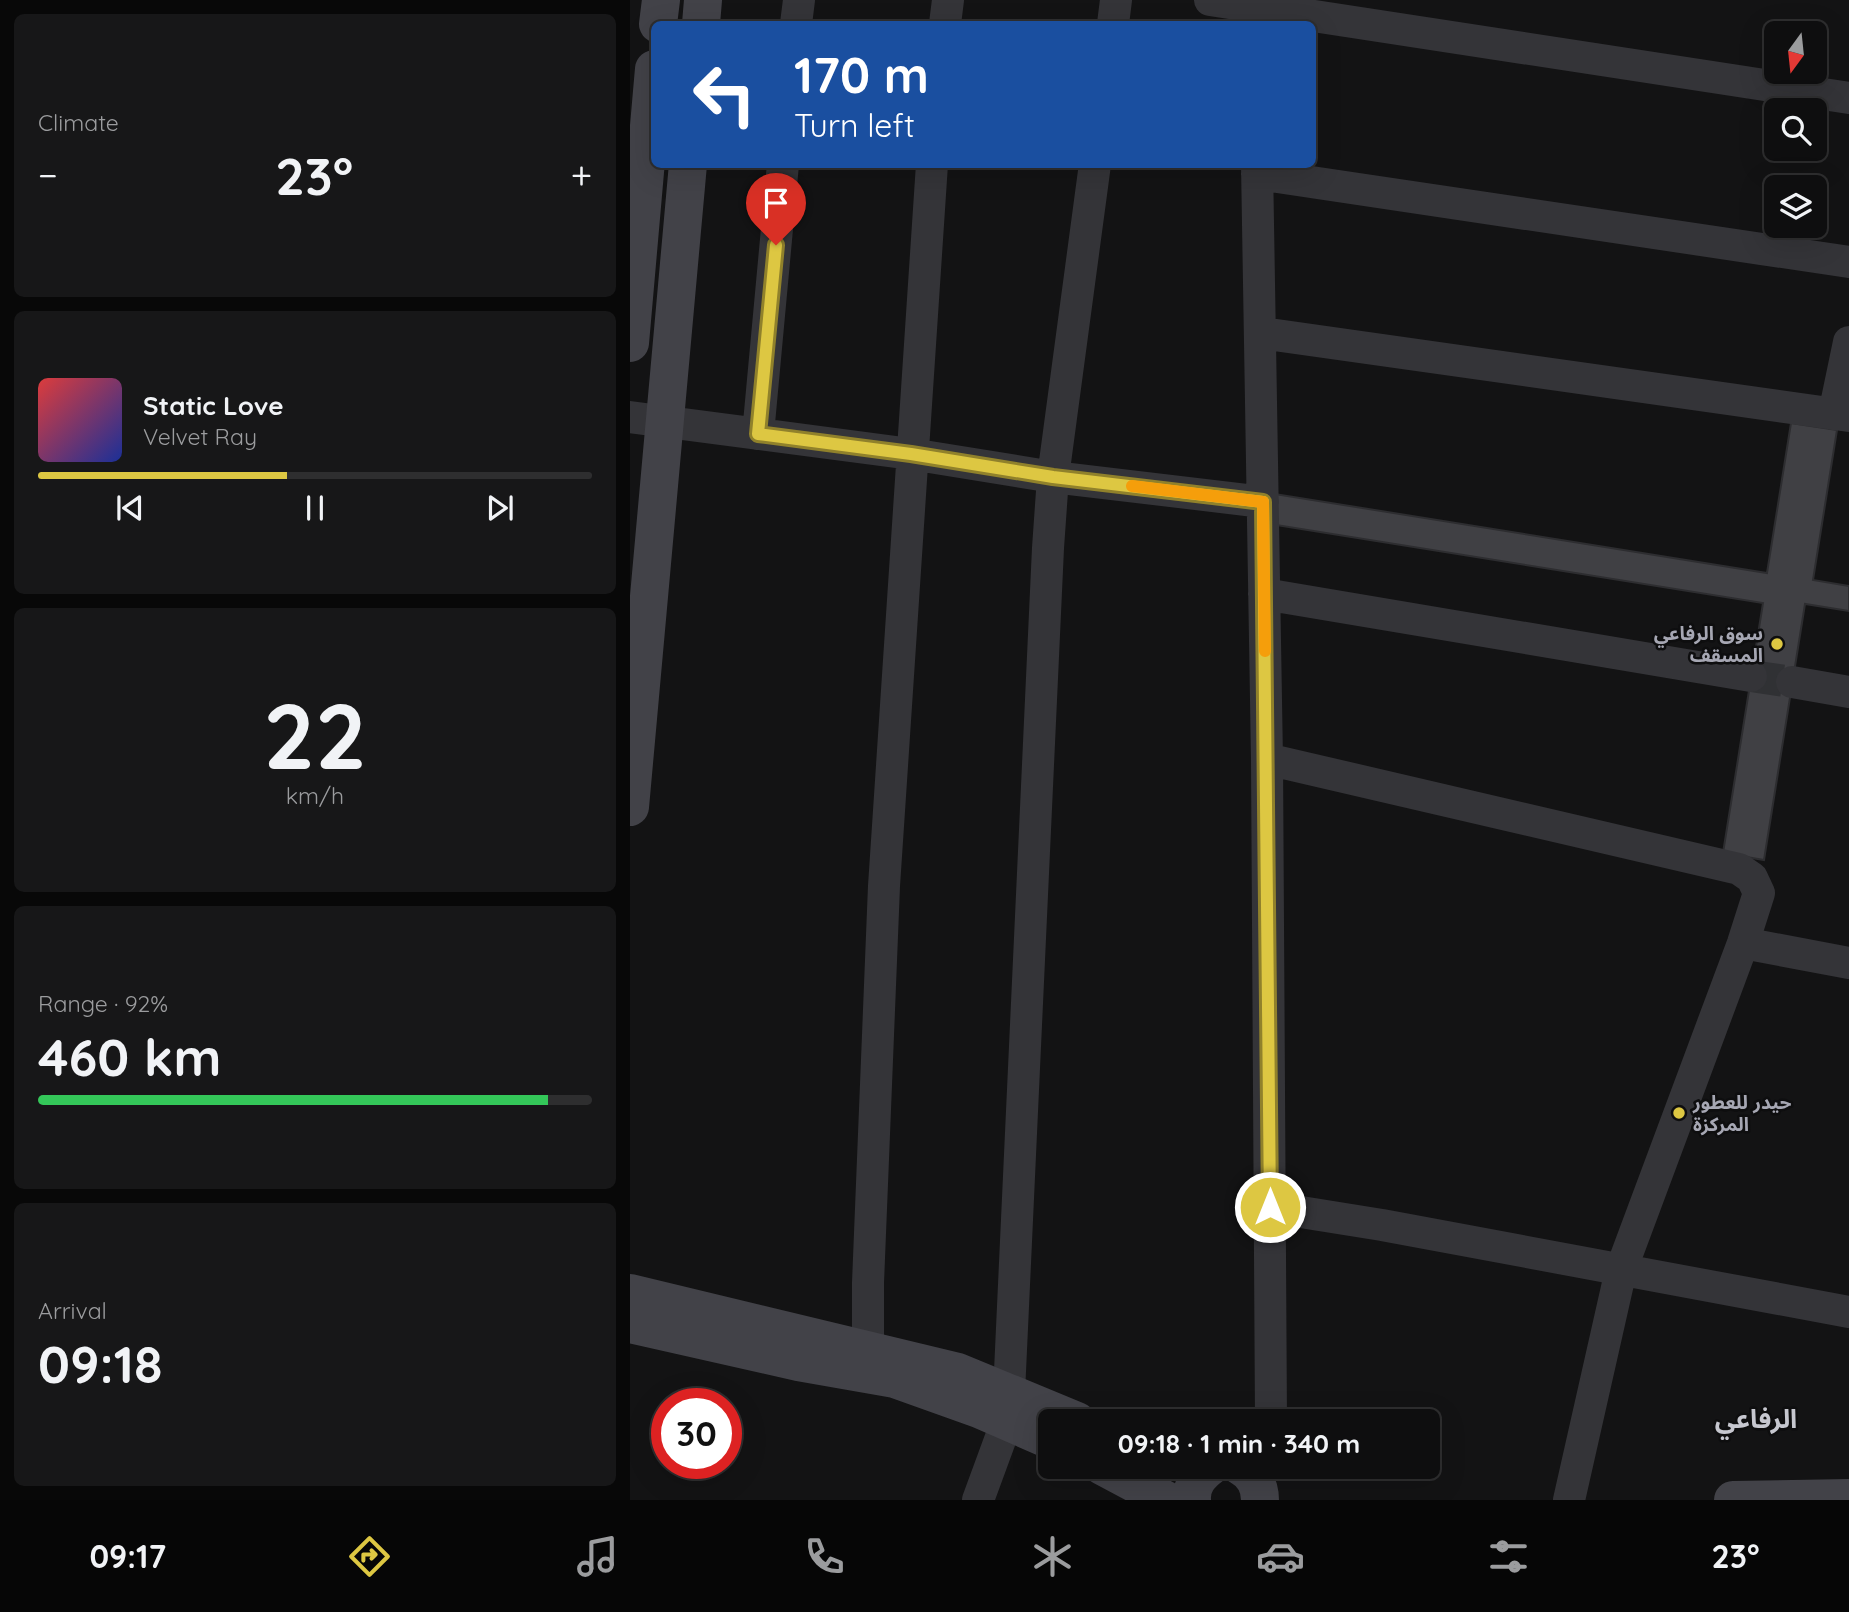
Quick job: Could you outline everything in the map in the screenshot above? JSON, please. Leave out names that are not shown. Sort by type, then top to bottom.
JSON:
[{"type":"main road","points":[[659,21],[661,0]]},
{"type":"main road","points":[[701,21],[703,0]]},
{"type":"main road","points":[[630,344],[651,103]]},
{"type":"main road","points":[[630,807],[647,419],[687,168]]},
{"type":"main road","points":[[630,1293],[958,1372],[1038,1431]]},
{"type":"main road","points":[[630,1324],[798,1362],[895,1379],[1038,1413]]},
{"type":"main road","points":[[1192,1500],[1195,1483],[1202,1473],[1248,1481]]},
{"type":"main road","points":[[1126,1479],[1166,1500]]},
{"type":"main road","points":[[1733,1500],[1833,1499]]},
{"type":"street","points":[[796,21],[799,0]]},
{"type":"street","points":[[945,21],[948,0]]},
{"type":"street","points":[[1113,21],[1116,0]]},
{"type":"street","points":[[1210,0],[1252,10],[1849,98]]},
{"type":"street","points":[[758,434],[783,168]]},
{"type":"street","points":[[868,1349],[868,1283],[884,886],[932,168]]},
{"type":"street","points":[[978,1500],[1008,1407],[1047,562],[1053,477],[1094,168]]},
{"type":"street","points":[[1271,1409],[1267,759],[1257,169],[1849,262]]},
{"type":"street","points":[[1261,333],[1842,415],[1849,342]]},
{"type":"street","points":[[647,419],[911,454],[1053,477],[1263,502]]},
{"type":"street","points":[[1265,594],[1751,676]]},
{"type":"street","points":[[1792,682],[1849,692]]},
{"type":"street","points":[[1267,759],[1738,869],[1752,878],[1759,893],[1743,943],[1621,1270],[1569,1500]]},
{"type":"street","points":[[1743,943],[1849,963]]},
{"type":"street","points":[[1270,1207],[1382,1225],[1849,1312]]},
{"type":"building","name":"سوق الرفاعي المسقف","points":[[1791,423],[1837,430],[1813,580],[1849,586],[1849,611],[1805,604],[1764,860],[1723,853],[1763,603],[1264,523],[1269,493],[1767,573]]},
{"type":"tunnel","points":[[1751,676],[1792,682]]},
{"type":"slow traffic","points":[[1132,486],[1263,502],[1265,651]]},
{"type":"place","name":"سوق الرفاعي المسقف","points":[[1777,644]]},
{"type":"place","name":"حيدر للعطور المركزة","points":[[1679,1113]]},
{"type":"district","name":"الرفاعي","points":[[1756,1419]]},
{"type":"route","points":[[776,245],[758,434],[911,454],[1053,477],[1263,502],[1270,1207]]}]
